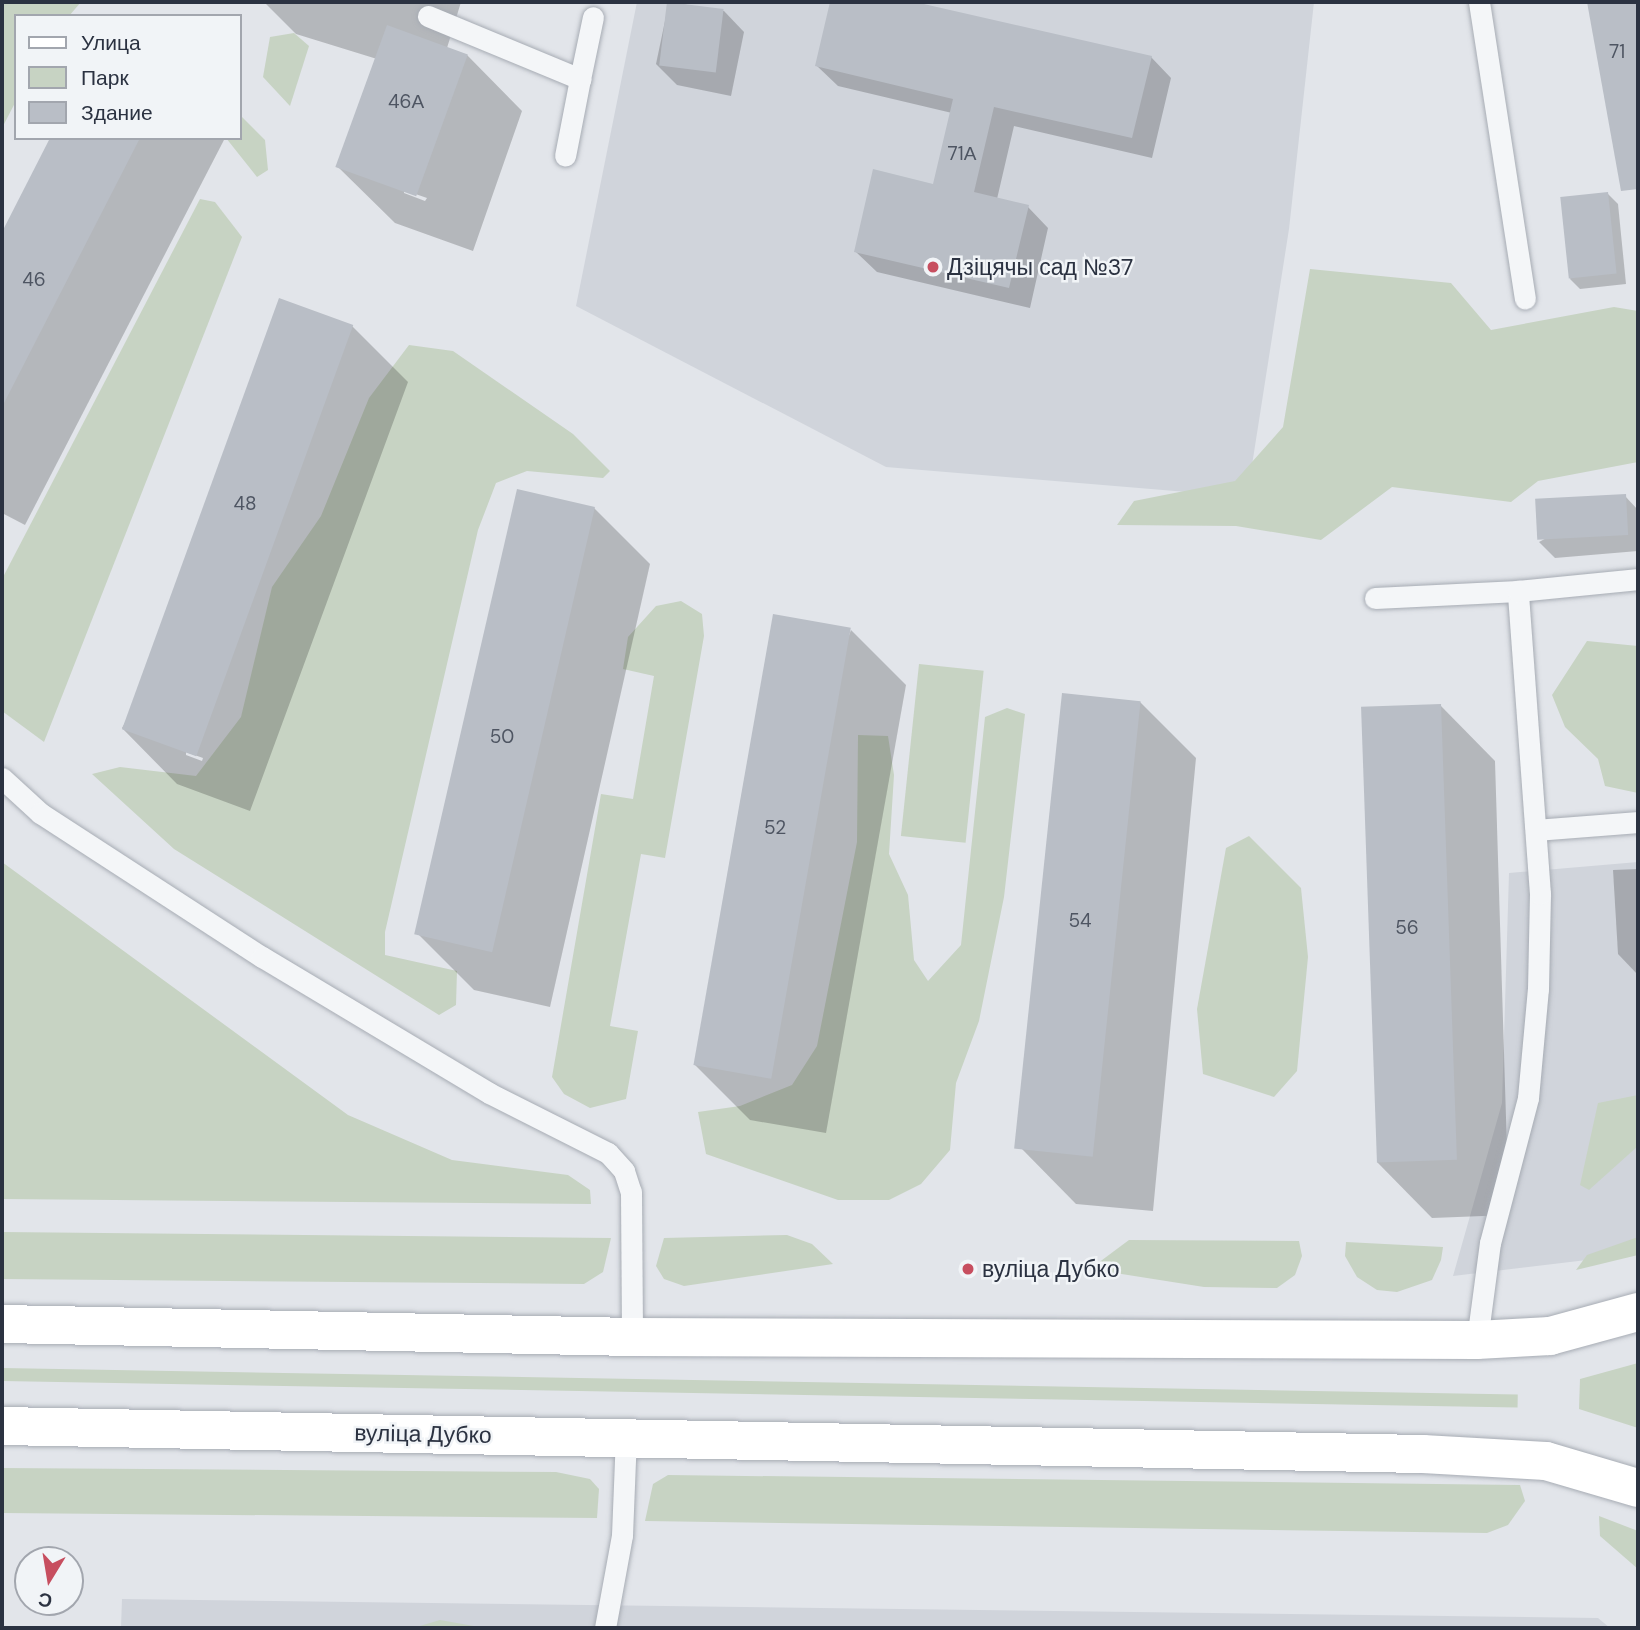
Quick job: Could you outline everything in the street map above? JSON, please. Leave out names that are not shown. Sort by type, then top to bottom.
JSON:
[{"type":"main road","points":[[2,1324],[632,1337],[1477,1340],[1550,1336],[1638,1311]]},
{"type":"main road","name":"вуліца Дубко","points":[[2,1426],[1423,1454],[1546,1461],[1638,1488]]},
{"type":"lane","points":[[1479,2],[1525,298]]},
{"type":"lane","points":[[428,16],[580,79]]},
{"type":"lane","points":[[565,156],[593,17]]},
{"type":"lane","points":[[1375,598],[1518,591],[1638,579]]},
{"type":"lane","points":[[1477,1340],[1490,1243],[1528,1098],[1538,989],[1536,830],[1518,591]]},
{"type":"lane","points":[[2,778],[40,813],[262,957],[489,1093],[608,1153],[624,1171],[631,1192],[632,1337]]},
{"type":"lane","points":[[1536,830],[1638,822]]},
{"type":"lane","points":[[606,1628],[622,1535],[626,1437]]},
{"type":"shaded area","name":"Дзіцячы сад №37","points":[[637,2],[1314,2],[1289,229],[1247,497],[886,467],[576,306]]},
{"type":"shaded area","points":[[1638,862],[1638,1244],[1595,1259],[1453,1276],[1502,1103],[1509,873]]},
{"type":"shaded area","points":[[122,1599],[1598,1618],[1610,1628],[121,1628]]},
{"type":"green space","points":[[2,2],[81,2],[71,14],[14,14],[14,105],[2,128]]},
{"type":"green space","points":[[294,33],[309,46],[290,106],[263,77],[270,37]]},
{"type":"green space","points":[[242,117],[265,140],[268,170],[257,177],[228,140],[242,140]]},
{"type":"green space","points":[[200,199],[215,202],[242,237],[44,742],[2,711],[2,579]]},
{"type":"green space","points":[[1310,269],[1451,283],[1491,330],[1614,307],[1638,311],[1638,462],[1538,481],[1511,502],[1392,487],[1321,540],[1236,526],[1117,525],[1134,501],[1235,481],[1283,427]]},
{"type":"green space","points":[[409,345],[453,351],[573,434],[610,471],[603,478],[527,471],[496,483],[478,530],[385,932],[385,955],[457,971],[456,1005],[439,1015],[174,849],[92,774],[120,767],[196,776],[241,717],[272,587],[321,516],[369,398]]},
{"type":"green space","points":[[681,601],[702,614],[704,636],[665,858],[641,854],[610,1026],[638,1031],[626,1099],[590,1108],[564,1094],[552,1077],[601,794],[633,799],[654,676],[623,669],[628,637],[656,606]]},
{"type":"green space","points":[[1587,641],[1638,646],[1638,793],[1605,786],[1598,759],[1565,727],[1552,695]]},
{"type":"green space","points":[[919,664],[984,671],[966,843],[901,836]]},
{"type":"green space","points":[[1007,708],[1025,714],[1004,897],[979,1021],[956,1083],[950,1150],[921,1184],[889,1200],[838,1200],[706,1154],[698,1112],[740,1106],[792,1085],[817,1046],[857,842],[858,735],[888,736],[894,775],[889,854],[908,895],[914,960],[928,981],[961,945],[985,717]]},
{"type":"green space","points":[[1249,836],[1301,888],[1308,957],[1297,1071],[1274,1097],[1203,1074],[1197,1009],[1226,848]]},
{"type":"green space","points":[[2,862],[348,1115],[452,1160],[568,1175],[590,1190],[591,1204],[2,1199]]},
{"type":"green space","points":[[1638,1095],[1638,1146],[1589,1190],[1580,1185],[1598,1103]]},
{"type":"green space","points":[[2,1232],[611,1238],[603,1272],[584,1284],[2,1279]]},
{"type":"green space","points":[[787,1235],[812,1244],[833,1264],[684,1286],[664,1279],[656,1266],[664,1238]]},
{"type":"green space","points":[[1638,1237],[1638,1255],[1576,1270],[1587,1255]]},
{"type":"green space","points":[[1129,1240],[1299,1241],[1302,1256],[1295,1275],[1277,1288],[1204,1287],[1090,1269]]},
{"type":"green space","points":[[1346,1242],[1443,1247],[1441,1260],[1432,1280],[1397,1292],[1377,1290],[1357,1277],[1345,1256]]},
{"type":"green space","points":[[1638,1363],[1638,1428],[1579,1409],[1580,1379]]},
{"type":"green space","points":[[2,1368],[1518,1394],[1518,1407],[2,1381]]},
{"type":"green space","points":[[2,1468],[556,1472],[590,1479],[599,1489],[597,1518],[2,1513]]},
{"type":"green space","points":[[668,1475],[1520,1485],[1525,1501],[1508,1525],[1487,1533],[645,1521],[653,1484]]},
{"type":"green space","points":[[1599,1516],[1638,1531],[1638,1569],[1600,1536]]},
{"type":"green space","points":[[440,1620],[485,1628],[413,1628]]},
{"type":"building","points":[[667,2],[724,9],[716,72],[659,66]]},
{"type":"building","points":[[830,2],[915,2],[1152,56],[1132,138],[994,107],[974,192],[1029,205],[1009,288],[854,252],[873,169],[933,184],[953,99],[815,66]]},
{"type":"building","points":[[1587,2],[1638,2],[1638,189],[1621,191]]},
{"type":"building","points":[[387,25],[468,54],[416,196],[335,167]]},
{"type":"building","points":[[49,140],[139,140],[2,407],[2,232]]},
{"type":"building","points":[[1608,192],[1617,274],[1569,279],[1560,197]]},
{"type":"building","points":[[279,298],[353,325],[196,756],[122,729]]},
{"type":"building","points":[[517,489],[595,507],[492,952],[414,934]]},
{"type":"building","points":[[1626,494],[1628,535],[1537,540],[1535,499]]},
{"type":"building","points":[[773,614],[851,628],[771,1079],[693,1065]]},
{"type":"building","points":[[1062,693],[1141,701],[1093,1157],[1014,1148]]},
{"type":"building","points":[[1441,704],[1457,1160],[1377,1163],[1361,707]]},
{"type":"place","name":"Дзіцячы сад №37","points":[[933,267]]},
{"type":"place","name":"вуліца Дубко","points":[[968,1269]]}]
